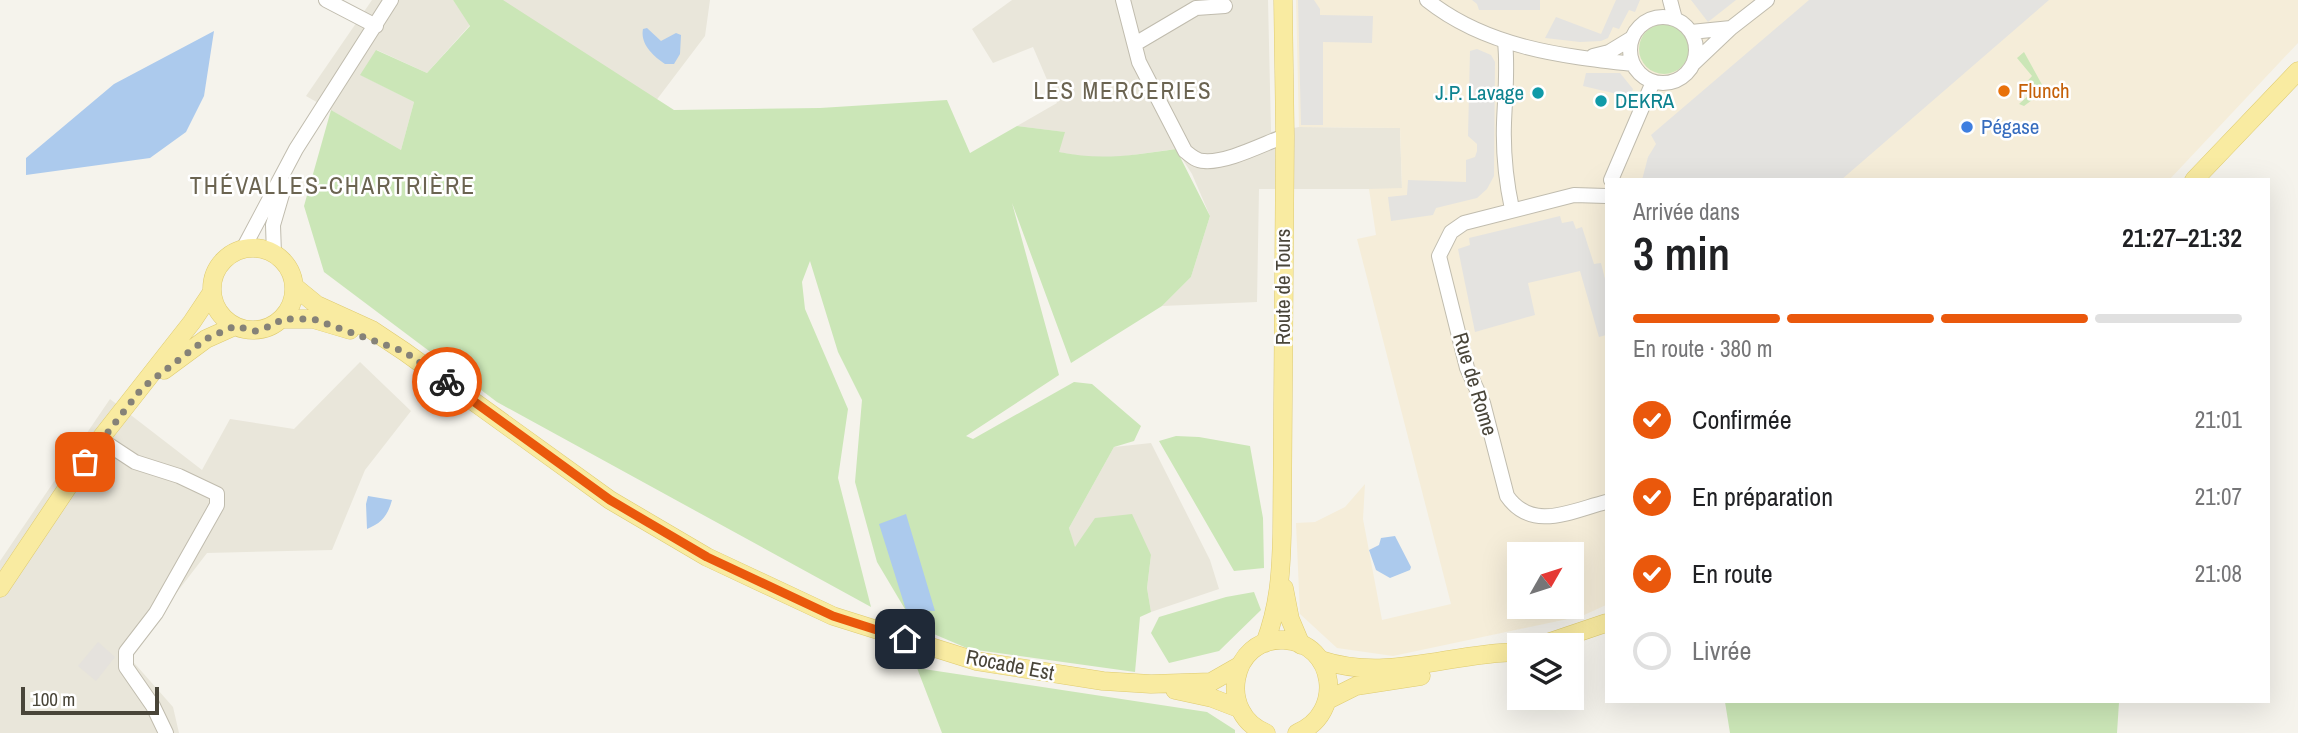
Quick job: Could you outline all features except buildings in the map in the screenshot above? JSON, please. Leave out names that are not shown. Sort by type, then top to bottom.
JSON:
[{"type":"main road","name":"Route de Tours","points":[[1265,643],[1276,614],[1281,575],[1285,136],[1283,0]]},
{"type":"main road","points":[[2196,178],[2298,71]]},
{"type":"main road","points":[[259,248],[274,254],[289,268],[295,287],[292,304],[282,319],[265,329],[255,331],[235,326],[219,312],[212,292],[213,281],[223,261],[243,249],[259,248]]},
{"type":"main road","name":"Rocade Est","points":[[295,287],[317,305],[372,330],[405,352],[610,500],[707,557],[822,611],[976,662],[1103,681],[1151,684],[1211,682],[1239,666],[1246,656],[1265,643]]},
{"type":"main road","points":[[0,587],[100,439],[142,388],[212,292]]},
{"type":"main road","name":"Rocade Est","points":[[282,319],[313,319],[405,352]]},
{"type":"main road","points":[[142,388],[206,339],[235,326]]},
{"type":"main road","name":"Route de Tours","points":[[1281,575],[1290,619],[1301,645]]},
{"type":"main road","points":[[1576,633],[1605,623]]},
{"type":"main road","points":[[1265,643],[1284,640],[1301,645],[1321,660],[1353,669],[1433,664],[1507,652]]},
{"type":"main road","points":[[1328,700],[1356,686],[1435,674],[1507,655]]},
{"type":"main road","points":[[1299,733],[1318,719],[1328,700],[1327,673],[1321,660]]},
{"type":"main road","points":[[1239,666],[1234,694],[1238,708],[1251,725],[1263,732]]},
{"type":"main road","name":"Rocade Est","points":[[1151,684],[1212,698],[1238,708]]},
{"type":"street","points":[[326,0],[376,26]]},
{"type":"street","points":[[243,249],[296,149],[391,0]]},
{"type":"street","points":[[1123,0],[1139,62],[1185,151],[1193,158],[1205,162],[1225,159],[1285,136]]},
{"type":"street","points":[[1427,0],[1469,28],[1505,42],[1584,58],[1633,64]]},
{"type":"street","points":[[1659,17],[1663,0]]},
{"type":"street","points":[[1670,0],[1675,19]]},
{"type":"street","points":[[1632,38],[1630,55],[1633,64],[1645,78],[1653,82],[1674,81],[1767,0]]},
{"type":"street","points":[[1135,44],[1196,8],[1225,6]]},
{"type":"street","points":[[1584,58],[1609,52],[1632,38],[1643,24],[1659,17],[1675,19],[1691,32],[1696,53],[1693,64]]},
{"type":"street","points":[[1691,32],[1731,29]]},
{"type":"street","points":[[1505,42],[1505,166],[1512,209]]},
{"type":"street","points":[[1612,178],[1653,82]]},
{"type":"street","points":[[274,254],[273,225],[296,149]]},
{"type":"street","name":"Rue de Rome","points":[[1605,195],[1574,195],[1464,223],[1451,232],[1439,256],[1467,368],[1483,403],[1507,495],[1516,508],[1530,516],[1555,515],[1605,502]]},
{"type":"street","points":[[100,439],[135,461],[179,476],[217,494],[217,505],[156,613],[126,652],[126,667],[153,706],[166,733]]},
{"type":"shaded area","points":[[372,0],[453,0],[470,25],[427,73],[377,50],[361,75],[414,102],[401,150],[306,96]]},
{"type":"shaded area","points":[[501,0],[710,0],[705,36],[655,102]]},
{"type":"shaded area","points":[[1012,0],[1268,0],[1271,132],[1299,127],[1400,128],[1402,189],[1259,189],[1257,302],[1162,306],[1191,277],[1210,216],[1192,174],[1176,149],[1118,157],[1085,157],[1058,152],[1064,132],[1017,126],[1057,103],[1033,47],[993,63],[972,29]]},
{"type":"shaded area","points":[[1296,0],[2298,0],[2298,43],[2171,178],[1605,178],[1605,605],[1584,615],[1584,542],[1507,542],[1507,620],[1563,620],[1393,656],[1337,648],[1300,614],[1296,523],[1315,522],[1345,507],[1365,484],[1363,519],[1382,620],[1451,604],[1357,239],[1376,235],[1369,189],[1402,188],[1400,128],[1299,127]]},
{"type":"shaded area","points":[[1298,0],[1314,0],[1320,9],[1320,15],[1373,16],[1372,43],[1323,42],[1323,125],[1301,125]]},
{"type":"shaded area","points":[[1472,0],[1540,0],[1540,10],[1479,10]]},
{"type":"shaded area","points":[[1616,0],[1640,0],[1635,12],[1629,10],[1619,29],[1613,27],[1608,38],[1580,42],[1545,38],[1556,17],[1601,34]]},
{"type":"shaded area","points":[[1691,0],[1736,0],[1708,22]]},
{"type":"shaded area","points":[[1809,0],[2049,0],[1843,178],[1643,178],[1648,157],[1656,144],[1651,135]]},
{"type":"shaded area","points":[[1477,49],[1491,55],[1495,62],[1494,176],[1487,189],[1477,198],[1436,208],[1433,215],[1391,221],[1388,197],[1407,195],[1408,180],[1466,182],[1466,160],[1475,157],[1477,151],[1477,144],[1468,136],[1470,51]]},
{"type":"shaded area","points":[[1586,73],[1620,73],[1633,89],[1630,97],[1583,86]]},
{"type":"shaded area","points":[[1560,216],[1562,223],[1573,221],[1576,229],[1582,227],[1594,264],[1601,263],[1605,279],[1605,335],[1599,337],[1580,271],[1528,283],[1535,315],[1475,332],[1458,249],[1470,245],[1469,238]]},
{"type":"shaded area","points":[[360,362],[411,411],[365,470],[332,550],[207,553],[128,656],[173,707],[179,733],[0,733],[0,561],[110,399],[202,470],[230,419],[294,429]]},
{"type":"shaded area","points":[[1151,443],[1210,560],[1219,589],[1151,612],[1147,588],[1151,555],[1074,548],[1069,528],[1114,447]]},
{"type":"shaded area","points":[[98,642],[115,657],[96,681],[78,666]]},
{"type":"green space","points":[[453,0],[503,0],[674,110],[820,108],[947,100],[970,153],[1017,126],[1065,132],[1059,152],[1074,155],[1118,156],[1176,149],[1210,216],[1191,277],[1162,306],[1071,363],[1012,203],[1059,375],[966,436],[973,439],[1074,382],[1092,384],[1141,426],[1134,441],[1114,447],[1069,528],[1075,547],[1095,518],[1132,514],[1151,555],[1147,588],[1151,612],[1140,617],[1135,672],[969,649],[915,626],[877,562],[855,482],[862,400],[838,352],[810,261],[802,282],[805,309],[848,409],[838,478],[871,607],[497,402],[324,272],[304,206],[331,110],[401,150],[414,102],[360,75],[376,50],[427,73],[470,26]]},
{"type":"green space","points":[[1664,24],[1681,32],[1689,49],[1681,66],[1664,74],[1647,66],[1639,49],[1647,32]]},
{"type":"green space","points":[[2024,52],[2045,90],[2024,106],[2019,104],[2030,94],[2023,86],[2032,76],[2017,58]]},
{"type":"green space","points":[[1176,436],[1250,446],[1263,518],[1264,568],[1234,571],[1159,441]]},
{"type":"green space","points":[[1254,592],[1261,610],[1219,651],[1169,663],[1151,633],[1159,617],[1226,597]]},
{"type":"green space","points":[[917,668],[1207,712],[1235,730],[1235,733],[942,733]]},
{"type":"green space","points":[[1725,703],[2119,703],[2117,733],[1730,733]]},
{"type":"water","points":[[647,28],[661,41],[676,33],[681,35],[680,54],[674,64],[665,64],[648,49],[643,40],[643,29]]},
{"type":"water","points":[[214,31],[204,96],[186,132],[150,158],[26,175],[26,158],[114,84]]},
{"type":"water","points":[[368,496],[392,500],[384,518],[367,529],[366,504]]},
{"type":"water","points":[[906,514],[935,611],[906,610],[879,524]]},
{"type":"water","points":[[1395,536],[1411,567],[1410,570],[1390,578],[1376,570],[1369,550],[1379,545],[1381,538]]},
{"type":"way so far","points":[[85,462],[100,439],[142,388],[190,349],[235,326],[255,331],[265,329],[282,319],[313,319],[405,352],[447,382]]},
{"type":"place","name":"Flunch","points":[[2004,91]]},
{"type":"place","name":"J.P. Lavage","points":[[1538,93]]},
{"type":"place","name":"DEKRA","points":[[1601,101]]},
{"type":"place","name":"Pégase","points":[[1967,127]]},
{"type":"district","name":"LES MERCERIES","points":[[1123,91]]},
{"type":"district","name":"THÉVALLES-CHARTRIÈRE","points":[[333,186]]},
{"type":"route","points":[[447,382],[610,500],[707,557],[833,616],[905,639]]}]
